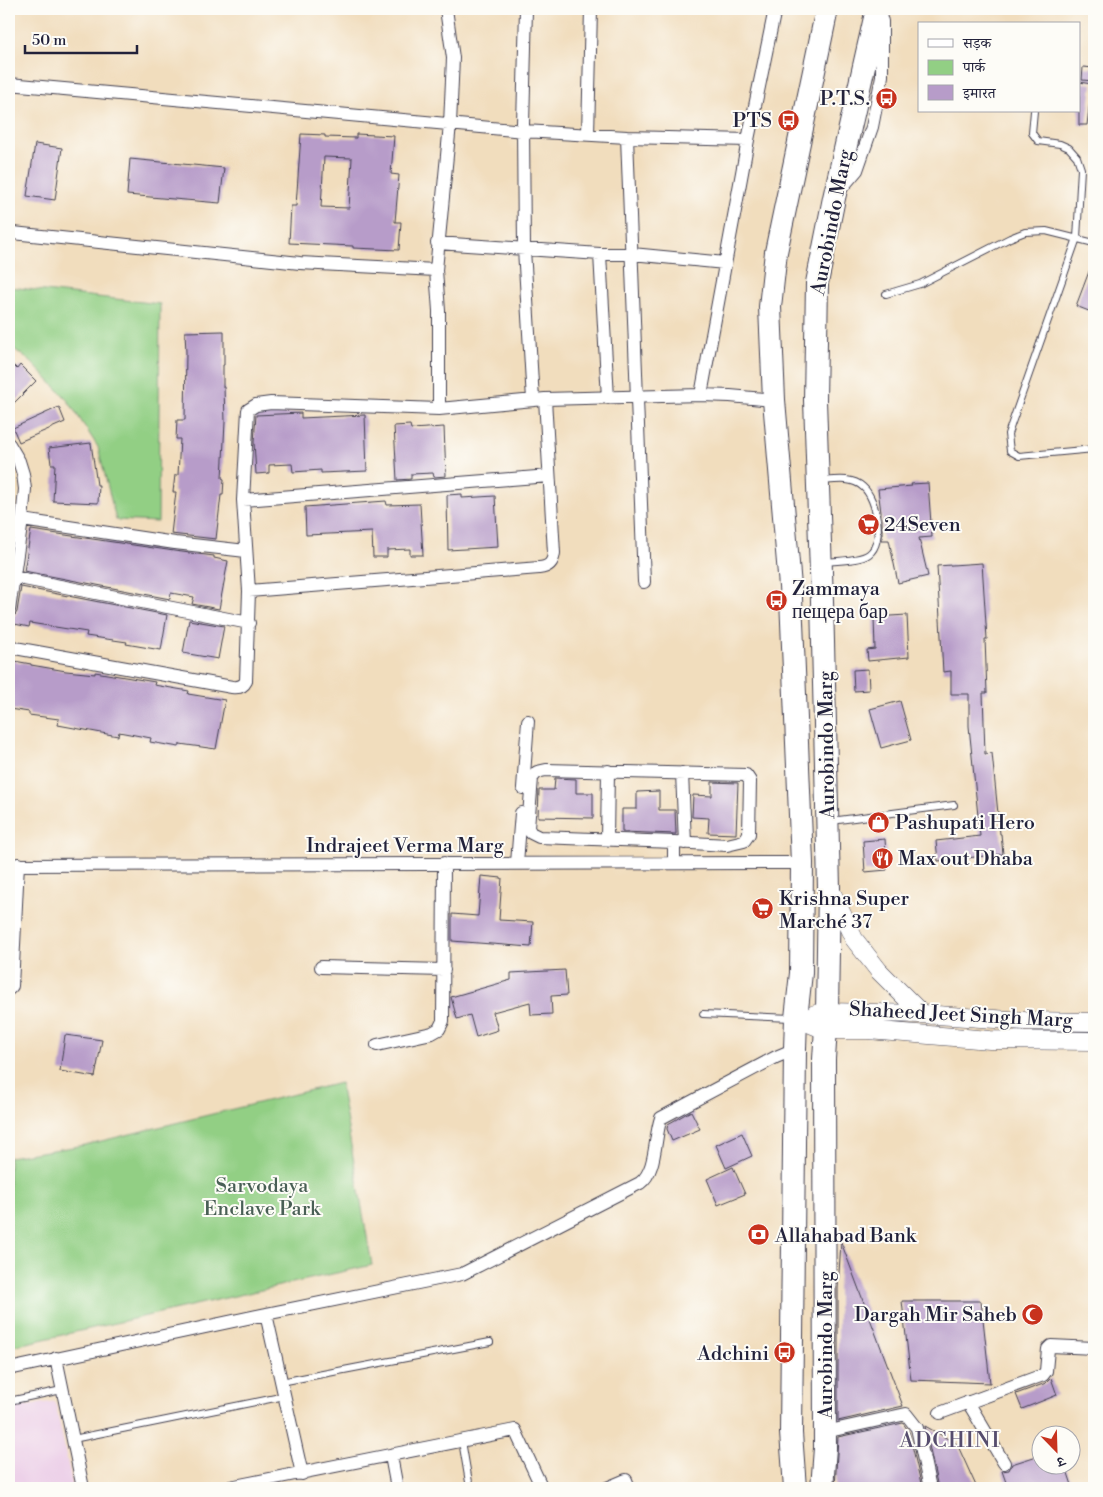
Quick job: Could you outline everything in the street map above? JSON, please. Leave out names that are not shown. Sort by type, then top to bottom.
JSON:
[{"type":"highway","name":"Aurobindo Marg","points":[[822,1488],[825,1432],[824,1059],[829,888],[821,562],[814,400],[816,283],[878,9]]},
{"type":"highway","name":"Aurobindo Marg","points":[[795,1488],[791,1433],[795,1049],[801,973],[802,863],[791,598],[774,400],[770,307],[776,252],[824,12]]},
{"type":"main road","points":[[829,888],[854,939],[879,971],[922,1014]]},
{"type":"main road","name":"Shaheed Jeet Singh Marg","points":[[826,1021],[922,1014],[1025,1021],[1094,1022]]},
{"type":"main road","points":[[796,1018],[826,1021]]},
{"type":"main road","name":"Shaheed Jeet Singh Marg","points":[[826,1021],[868,1030],[990,1040],[1094,1041]]},
{"type":"street","points":[[439,408],[436,270],[450,124],[452,58],[446,9]]},
{"type":"street","points":[[249,591],[544,568],[553,560],[549,476],[539,400],[524,249],[526,9]]},
{"type":"street","points":[[588,135],[591,9]]},
{"type":"street","points":[[701,395],[748,140],[775,9]]},
{"type":"street","points":[[834,198],[857,170],[872,127],[882,76],[882,9]]},
{"type":"street","points":[[9,84],[524,131],[627,137],[748,140]]},
{"type":"street","points":[[627,137],[644,582]]},
{"type":"street","points":[[13,233],[300,263],[436,270]]},
{"type":"street","points":[[438,243],[600,254],[632,254],[725,263]]},
{"type":"street","points":[[600,254],[608,398]]},
{"type":"street","points":[[9,644],[15,648],[236,687],[242,686],[246,681],[249,623],[249,591],[243,500],[248,410],[256,405],[270,403],[439,408],[539,400],[701,395],[774,400]]},
{"type":"street","points":[[9,444],[19,461],[25,489],[9,610]]},
{"type":"street","points":[[243,500],[549,476]]},
{"type":"street","points":[[22,520],[175,543],[246,551]]},
{"type":"street","points":[[14,577],[249,623]]},
{"type":"street","points":[[517,863],[528,721]]},
{"type":"street","points":[[546,770],[608,771],[746,775],[750,782],[749,834],[744,841],[726,845],[538,837],[531,833],[528,828],[532,778],[537,772],[546,770]]},
{"type":"street","points":[[608,771],[608,839]]},
{"type":"street","points":[[674,863],[679,842],[682,773]]},
{"type":"street","points":[[378,1045],[432,1033],[439,1029],[443,1021],[444,863]]},
{"type":"street","name":"Indrajeet Verma Marg","points":[[14,864],[802,863]]},
{"type":"street","points":[[9,989],[12,986],[14,864]]},
{"type":"street","points":[[321,967],[444,970]]},
{"type":"street","points":[[9,1369],[462,1274],[646,1179],[650,1171],[661,1118],[776,1057],[795,1049]]},
{"type":"street","points":[[266,1314],[302,1474]]},
{"type":"street","points":[[940,1413],[1042,1375],[1046,1371],[1048,1349],[1051,1346],[1094,1348]]},
{"type":"street","points":[[56,1358],[83,1488]]},
{"type":"street","points":[[968,1402],[1004,1463]]},
{"type":"street","points":[[825,1432],[906,1414],[917,1428],[930,1488]]},
{"type":"street","points":[[225,1488],[252,1486],[514,1430],[542,1488]]},
{"type":"street","points":[[391,1456],[397,1488]]},
{"type":"street","points":[[607,1488],[626,1480],[629,1488]]},
{"type":"lane","points":[[1034,112],[1032,133],[1038,141],[1060,144],[1069,148],[1077,157],[1081,169],[1077,238],[1008,434],[1010,451],[1018,456],[1094,449]]},
{"type":"lane","points":[[886,294],[920,284],[1025,232],[1046,231],[1094,243]]},
{"type":"lane","points":[[818,481],[847,480],[863,486],[871,497],[878,517],[876,544],[869,555],[855,559],[821,562]]},
{"type":"lane","points":[[828,821],[954,805]]},
{"type":"lane","points":[[703,1014],[796,1018]]},
{"type":"lane","points":[[282,1382],[490,1342]]},
{"type":"lane","points":[[9,1401],[62,1390]]},
{"type":"lane","points":[[72,1439],[285,1396]]},
{"type":"lane","points":[[462,1441],[470,1488]]},
{"type":"shaded area","points":[[55,1401],[73,1488],[9,1488],[9,1409]]},
{"type":"green space","points":[[9,287],[160,304],[158,522],[116,520],[98,447],[67,399],[31,362],[9,345]]},
{"type":"green space","name":"Sarvodaya Enclave Park","points":[[340,1083],[372,1265],[9,1347],[9,1157],[85,1145]]},
{"type":"building","points":[[1083,67],[1094,68],[1094,81],[1082,80]]},
{"type":"building","points":[[1080,82],[1092,84],[1087,125],[1079,125]]},
{"type":"building","points":[[301,134],[356,138],[356,134],[394,136],[391,174],[399,175],[395,222],[401,222],[399,250],[289,243],[291,206],[296,206]],"holes":[[[324,157],[352,158],[349,208],[321,207]]]},
{"type":"building","points":[[35,144],[62,148],[55,200],[27,196]]},
{"type":"building","points":[[130,159],[224,168],[220,203],[127,195]]},
{"type":"building","points":[[1094,262],[1094,313],[1076,306]]},
{"type":"building","points":[[224,331],[223,387],[225,422],[222,478],[224,479],[216,539],[171,534],[176,492],[173,492],[175,475],[178,475],[180,439],[176,439],[177,420],[185,420],[185,332]]},
{"type":"building","points":[[9,361],[17,369],[20,365],[36,381],[9,408]]},
{"type":"building","points":[[59,407],[65,422],[19,442],[13,428]]},
{"type":"building","points":[[301,413],[301,418],[365,415],[367,471],[321,473],[321,470],[293,472],[292,464],[269,465],[269,473],[256,474],[254,442],[256,415]]},
{"type":"building","points":[[410,425],[411,429],[444,427],[446,476],[434,477],[433,473],[411,474],[411,479],[397,480],[394,426]]},
{"type":"building","points":[[91,443],[97,485],[99,485],[98,503],[53,501],[55,464],[51,464],[49,448]]},
{"type":"building","points":[[928,483],[932,537],[919,538],[928,576],[898,583],[889,540],[882,540],[882,520],[878,489]]},
{"type":"building","points":[[462,494],[462,498],[495,496],[498,547],[448,550],[447,495]]},
{"type":"building","points":[[386,501],[387,505],[420,504],[423,555],[410,555],[410,549],[387,550],[387,557],[373,557],[372,532],[306,535],[305,507]]},
{"type":"building","points":[[31,530],[214,556],[214,558],[228,561],[219,609],[192,604],[194,597],[171,593],[170,599],[24,571]]},
{"type":"building","points":[[982,563],[987,639],[985,639],[987,693],[983,693],[985,754],[992,753],[1003,854],[938,861],[936,841],[980,836],[969,726],[969,694],[951,694],[951,671],[943,672],[937,566]]},
{"type":"building","points":[[21,587],[167,615],[161,650],[126,644],[127,642],[86,636],[87,632],[30,623],[29,627],[10,623],[11,618],[17,612]]},
{"type":"building","points":[[907,615],[909,657],[868,661],[867,650],[875,649],[874,617]]},
{"type":"building","points":[[189,620],[224,626],[218,659],[183,653]]},
{"type":"building","points":[[9,660],[66,671],[95,674],[95,672],[155,682],[154,685],[189,691],[188,694],[225,700],[216,749],[180,744],[179,747],[150,742],[151,738],[119,732],[118,736],[58,725],[59,719],[29,715],[29,712],[9,709]]},
{"type":"building","points":[[868,669],[869,690],[854,691],[853,670]]},
{"type":"building","points":[[900,701],[911,740],[881,748],[870,709]]},
{"type":"building","points":[[555,778],[576,779],[576,793],[593,793],[593,818],[538,817],[539,790],[554,790]]},
{"type":"building","points":[[712,782],[738,783],[736,834],[708,833],[709,818],[692,817],[693,795],[712,796]]},
{"type":"building","points":[[659,791],[659,810],[675,810],[676,834],[622,832],[622,809],[637,809],[637,792]]},
{"type":"building","points":[[885,839],[887,870],[865,872],[863,841]]},
{"type":"building","points":[[481,876],[502,878],[499,920],[533,922],[531,947],[452,941],[452,914],[478,916]]},
{"type":"building","points":[[565,970],[567,995],[551,996],[552,1014],[531,1015],[530,1002],[493,1012],[498,1030],[476,1037],[470,1015],[457,1019],[451,997],[511,980],[511,973]]},
{"type":"building","points":[[65,1035],[102,1040],[95,1077],[60,1071]]},
{"type":"building","points":[[691,1111],[700,1129],[672,1141],[667,1129],[668,1124]]},
{"type":"building","points":[[742,1133],[752,1156],[726,1168],[716,1145]]},
{"type":"building","points":[[733,1167],[745,1194],[718,1205],[707,1179]]},
{"type":"building","points":[[841,1242],[903,1406],[838,1421],[838,1288]]},
{"type":"building","points":[[902,1301],[981,1301],[990,1383],[911,1380]]},
{"type":"building","points":[[1051,1378],[1057,1395],[1022,1409],[1016,1394],[1046,1383]]},
{"type":"building","points":[[903,1423],[909,1432],[922,1488],[835,1488],[838,1437]]},
{"type":"building","points":[[925,1426],[957,1444],[977,1488],[938,1488]]},
{"type":"building","points":[[1030,1458],[1030,1474],[1068,1474],[1073,1488],[1008,1488],[1002,1471],[1009,1470],[1012,1464]]},
{"type":"place","name":"P.T.S.","points":[[886,98]]},
{"type":"place","name":"PTS","points":[[788,120]]},
{"type":"place","name":"24Seven","points":[[868,524]]},
{"type":"place","name":"Zammaya пещера бар","points":[[776,600]]},
{"type":"place","name":"Pashupati Hero","points":[[879,822]]},
{"type":"place","name":"Max out Dhaba","points":[[882,858]]},
{"type":"place","name":"Krishna Super Marché 37","points":[[763,909]]},
{"type":"place","name":"Allahabad Bank","points":[[759,1235]]},
{"type":"place","name":"Dargah Mir Saheb","points":[[1033,1314]]},
{"type":"place","name":"Adchini","points":[[785,1353]]},
{"type":"district","name":"ADCHINI","points":[[950,1440]]}]
